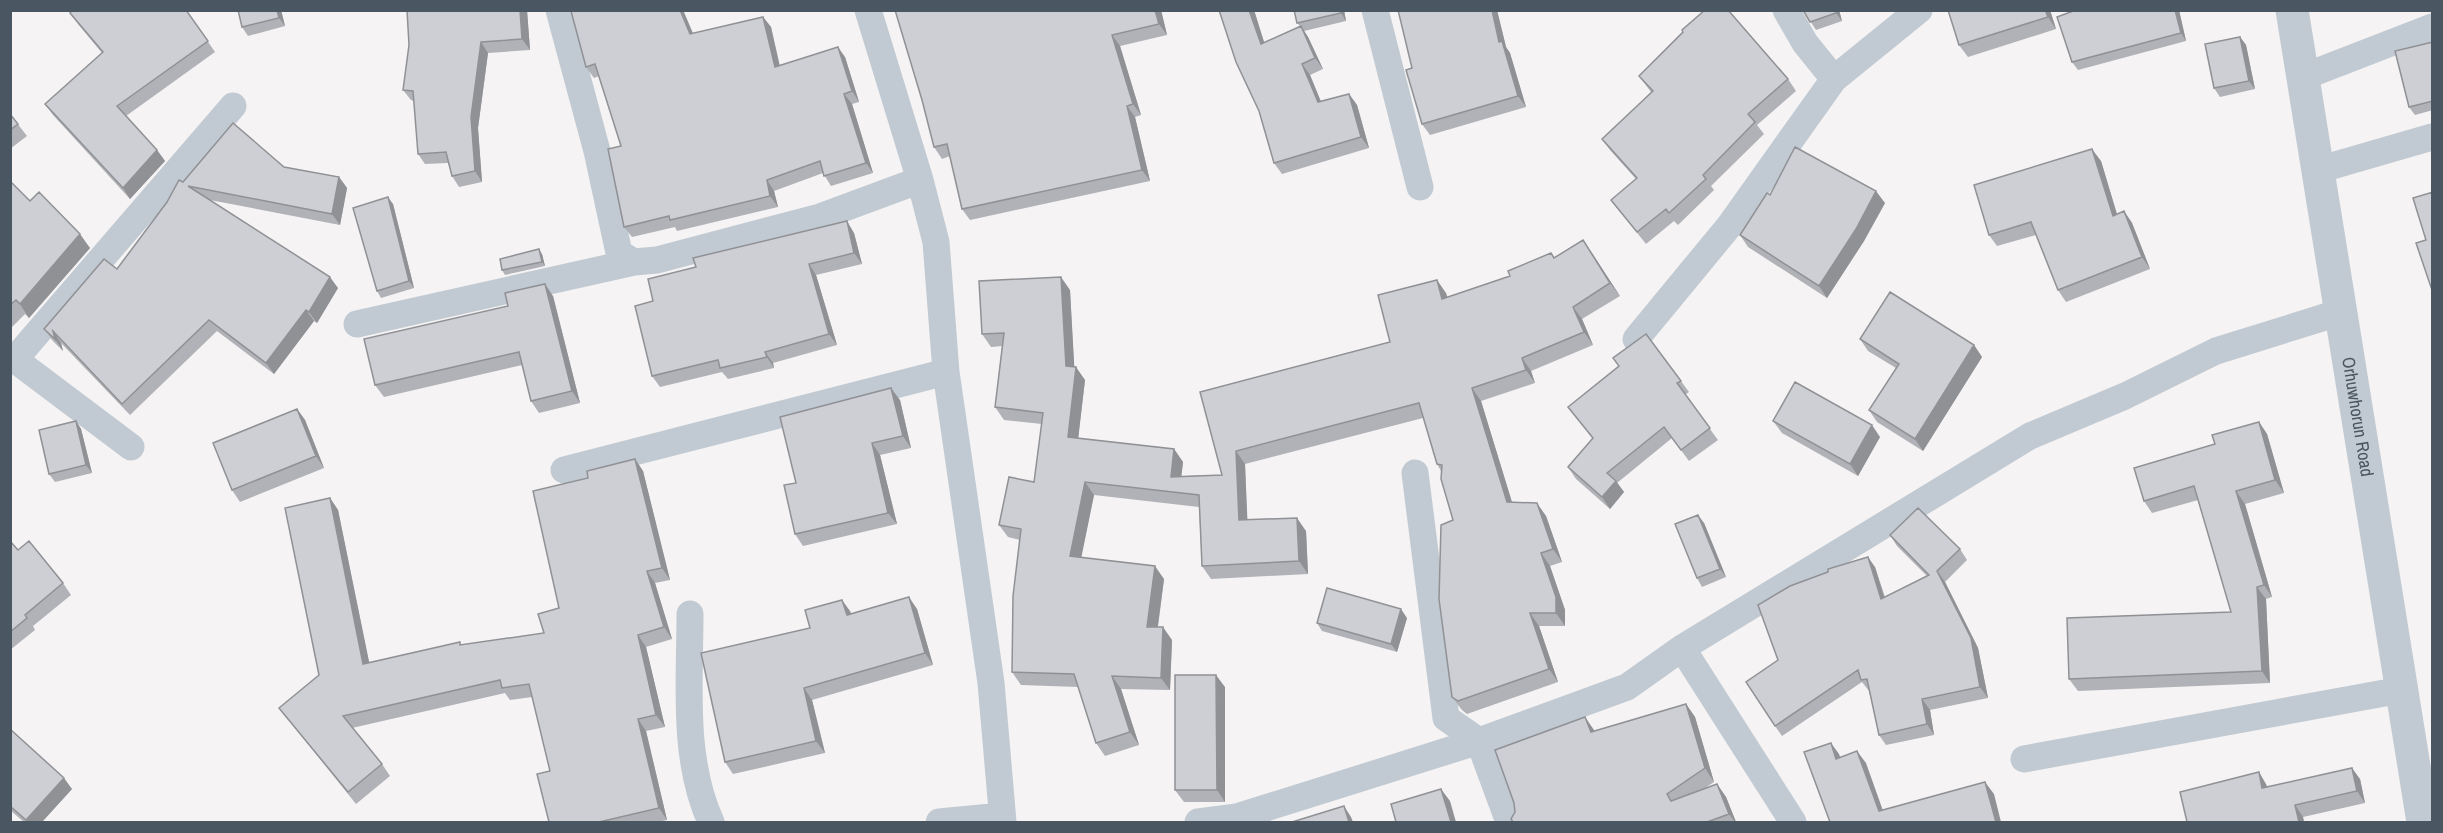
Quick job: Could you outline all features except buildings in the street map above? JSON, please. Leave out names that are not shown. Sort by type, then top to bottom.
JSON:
[{"type":"street","points":[[559,10],[597,151],[619,253],[634,262]]},
{"type":"street","points":[[868,10],[920,180],[936,242],[946,372],[991,683],[1003,819],[939,822]]},
{"type":"street","points":[[1375,10],[1420,187]]},
{"type":"street","points":[[1785,10],[1805,43],[1834,79]]},
{"type":"street","points":[[1636,339],[1730,225],[1834,79],[1919,10]]},
{"type":"street","name":"Orhuwhorun Road","points":[[2292,10],[2401,690],[2424,778],[2423,822]]},
{"type":"street","points":[[2303,77],[2433,27]]},
{"type":"street","points":[[131,447],[13,357],[233,106]]},
{"type":"street","points":[[2318,170],[2433,137]]},
{"type":"street","points":[[357,324],[634,262],[657,260],[820,217],[920,180]]},
{"type":"street","points":[[1198,822],[1237,817],[1479,741],[1627,687],[1682,648],[2030,435],[2125,396],[2216,351],[2341,312]]},
{"type":"street","points":[[564,470],[946,372]]},
{"type":"street","points":[[1415,473],[1446,718],[1479,741],[1509,822]]},
{"type":"street","points":[[690,614],[692,748],[698,795],[711,822]]},
{"type":"street","points":[[1682,648],[1793,822]]},
{"type":"street","points":[[2024,759],[2401,690]]}]
